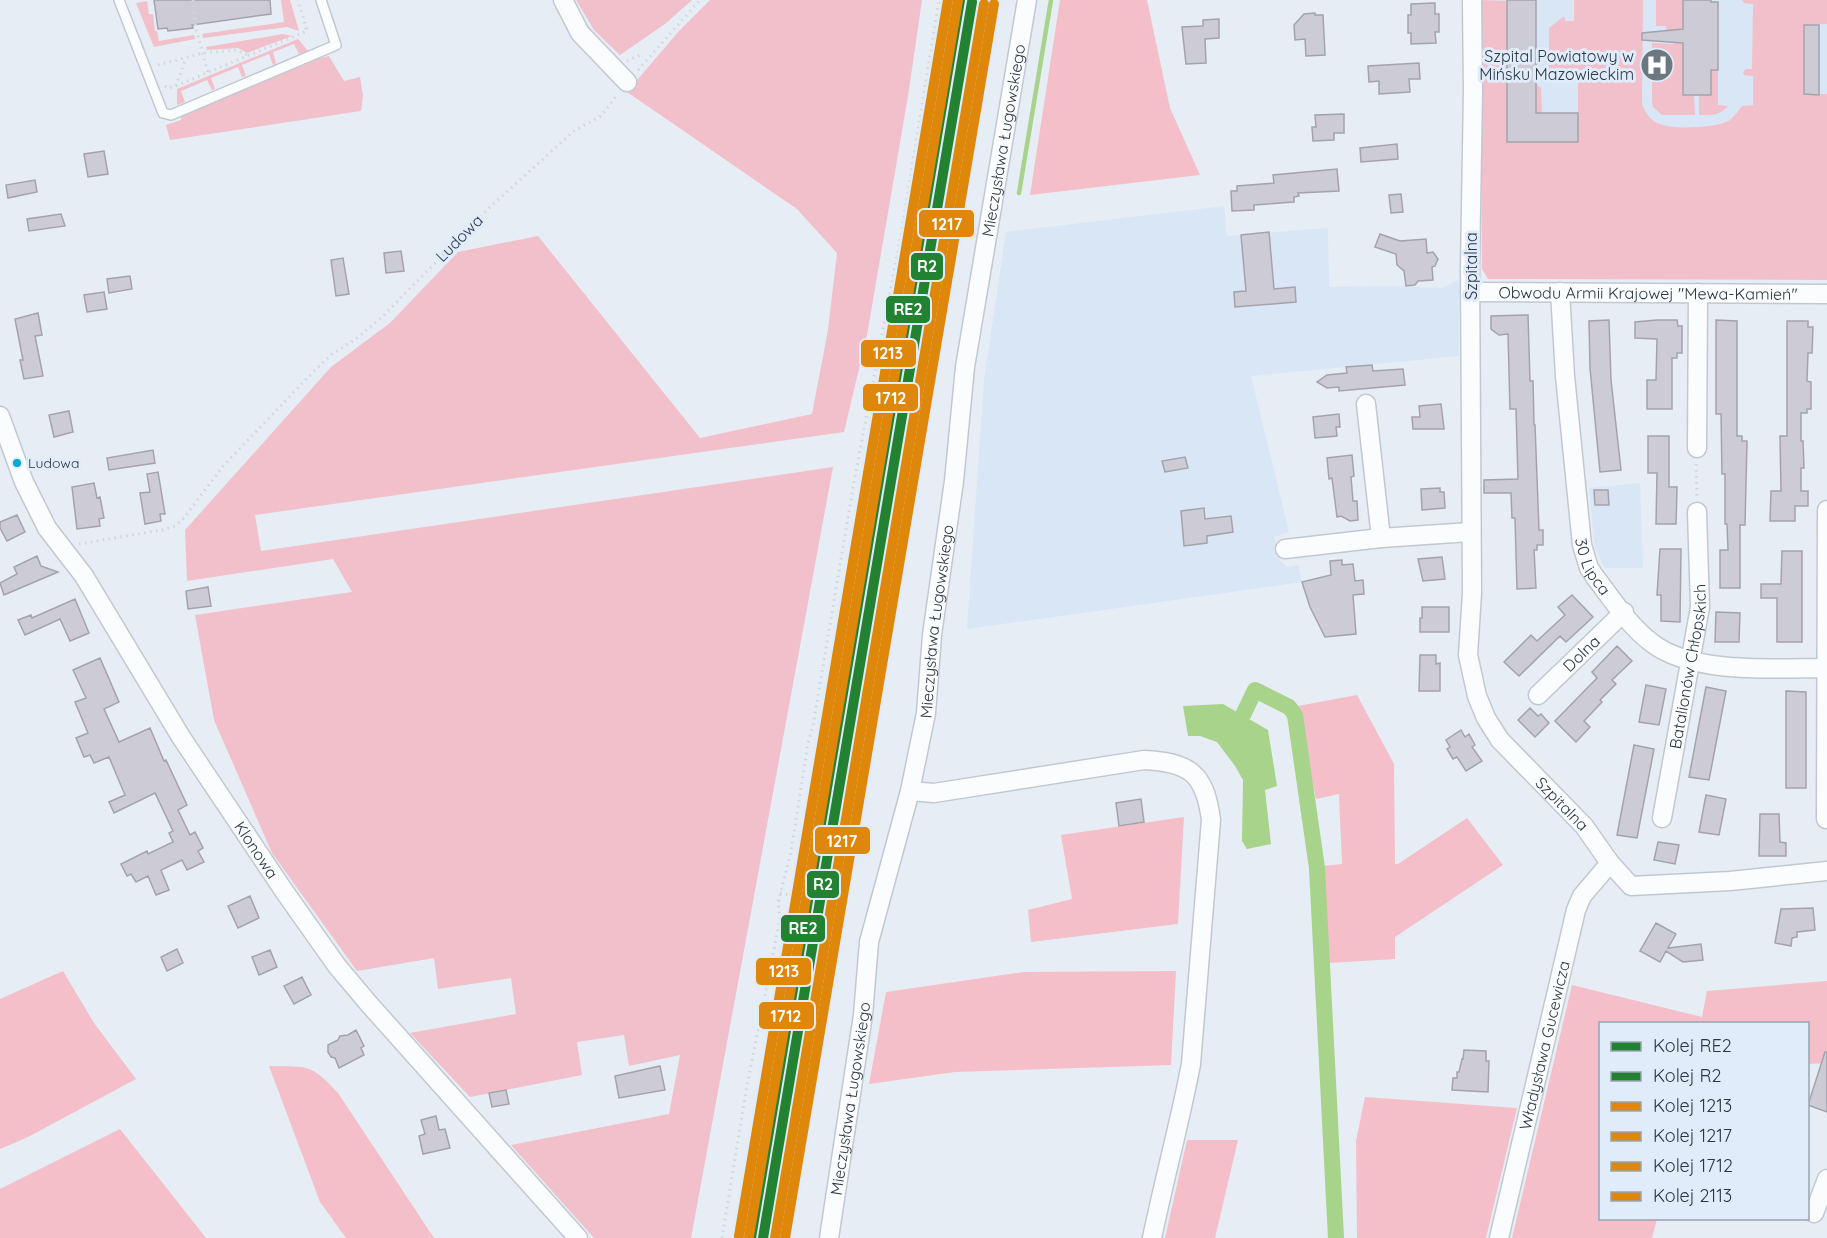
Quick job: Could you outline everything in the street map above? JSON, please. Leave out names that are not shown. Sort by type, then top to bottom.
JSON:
[{"type":"street","points":[[563,0],[580,33],[627,82]]},
{"type":"street","name":"Mieczysława Ługowskiego","points":[[829,1238],[863,1015],[869,942],[910,791],[926,713],[932,635],[954,481],[965,368],[1027,0]]},
{"type":"street","name":"Szpitalna","points":[[1472,0],[1470,292],[1472,592],[1468,655],[1477,696],[1486,718],[1500,741],[1584,826],[1610,863],[1631,885],[1730,881],[1827,871]]},
{"type":"street","name":"Obwodu Armii Krajowej \"Mewa-Kamień\"","points":[[1470,292],[1827,294]]},
{"type":"street","name":"30 Lipca","points":[[1560,292],[1565,376],[1583,550],[1589,568],[1652,643],[1673,655],[1743,668],[1827,668]]},
{"type":"street","points":[[1696,448],[1698,293]]},
{"type":"street","points":[[1366,404],[1382,538]]},
{"type":"street","name":"Klonowa","points":[[0,416],[24,482],[47,528],[102,605],[181,737],[284,891],[337,966],[578,1238]]},
{"type":"street","points":[[1826,819],[1827,510]]},
{"type":"street","name":"Batalionów Chłopskich","points":[[1662,818],[1700,607],[1697,512]]},
{"type":"street","points":[[1285,549],[1382,538],[1470,532]]},
{"type":"street","name":"Dolna","points":[[1538,695],[1624,612]]},
{"type":"street","points":[[910,791],[934,793],[1144,760],[1168,761],[1184,766],[1195,776],[1204,790],[1211,820],[1191,1064],[1152,1238]]},
{"type":"street","name":"Władysława Gucewicza","points":[[1499,1238],[1576,910],[1582,896],[1610,863]]},
{"type":"street","points":[[1814,1213],[1827,1179]]},
{"type":"lane","points":[[118,0],[163,113],[171,115],[336,45],[321,0]]},
{"type":"path","points":[[193,0],[196,28],[208,73]]},
{"type":"path","points":[[186,58],[174,87],[307,31],[298,0]]},
{"type":"path","name":"Ludowa","points":[[63,548],[175,526],[183,519],[224,465],[315,370],[332,354],[356,339],[382,317],[488,209],[558,145],[574,131],[602,116],[627,82],[700,0]]},
{"type":"path","points":[[722,1238],[746,1091],[780,919],[778,903],[791,852],[854,482],[901,235],[939,0]]},
{"type":"path","points":[[158,65],[203,53],[237,50],[249,56]]},
{"type":"path","points":[[1696,448],[1697,512]]},
{"type":"path","points":[[780,893],[795,896]]},
{"type":"shaded area","points":[[281,0],[290,0],[299,31],[287,27],[203,38],[202,34],[284,22]]},
{"type":"shaded area","points":[[576,0],[692,0],[665,24],[620,55],[594,30]]},
{"type":"shaded area","points":[[710,0],[922,0],[867,335],[844,432],[255,515],[261,551],[833,467],[691,1238],[594,1238],[511,1145],[669,1114],[680,1055],[629,1066],[624,1035],[577,1042],[582,1075],[470,1097],[410,1033],[516,1014],[511,978],[438,989],[434,958],[357,971],[272,853],[214,720],[195,615],[352,592],[333,559],[187,581],[185,530],[331,367],[390,323],[458,252],[538,236],[700,438],[812,414],[828,330],[837,253],[797,209],[627,92],[679,31]]},
{"type":"shaded area","points":[[1060,0],[1147,0],[1170,108],[1200,175],[1030,195]]},
{"type":"shaded area","points":[[1480,0],[1507,1],[1536,102],[1536,84],[1541,88],[1542,113],[1507,113],[1507,142],[1578,142],[1578,79],[1551,79],[1549,77],[1549,28],[1563,17],[1565,21],[1574,21],[1574,0],[1643,0],[1642,104],[1649,116],[1657,123],[1685,127],[1724,123],[1730,120],[1742,106],[1753,105],[1753,76],[1744,75],[1743,72],[1746,69],[1752,69],[1753,4],[1744,3],[1742,0],[1827,0],[1827,24],[1804,25],[1804,94],[1827,94],[1827,280],[1488,279],[1482,269]]},
{"type":"shaded area","name":"Szpital Powiatowy w Mińsku Mazowieckim","points":[[1486,0],[1827,0],[1827,145],[1498,151]]},
{"type":"shaded area","points":[[1656,0],[1683,0],[1683,32],[1667,31],[1666,26],[1656,26]]},
{"type":"shaded area","points":[[147,1],[149,14],[153,14],[159,41],[194,35],[195,39],[154,47],[136,3]]},
{"type":"shaded area","points":[[283,34],[292,36],[247,53],[238,48],[207,50],[206,47]]},
{"type":"shaded area","points":[[298,39],[308,51],[299,54],[294,44],[273,52],[276,63],[273,65],[269,54],[242,65],[246,76],[242,77],[238,67],[211,78],[215,89],[212,90],[207,80],[181,91],[185,102],[177,105],[177,89]]},
{"type":"shaded area","points":[[1683,40],[1683,95],[1694,95],[1695,115],[1662,115],[1653,107],[1652,101],[1652,43],[1674,44]]},
{"type":"shaded area","points":[[329,56],[344,81],[360,77],[363,96],[361,111],[170,140],[166,125],[181,120],[181,116]]},
{"type":"shaded area","points":[[1711,70],[1718,70],[1718,105],[1728,106],[1712,115],[1699,115],[1699,95],[1711,95]]},
{"type":"shaded area","points":[[1224,206],[1227,236],[1328,228],[1329,287],[1442,288],[1459,280],[1459,356],[1251,376],[1289,532],[1274,537],[1280,561],[1288,567],[1298,565],[1302,582],[967,629],[984,380],[1006,232]]},
{"type":"shaded area","points":[[1640,483],[1643,568],[1605,568],[1595,548],[1589,488]]},
{"type":"shaded area","points":[[1357,695],[1394,764],[1395,864],[1467,818],[1503,865],[1395,937],[1395,959],[1328,963],[1323,866],[1342,864],[1339,794],[1316,799],[1298,706]]},
{"type":"shaded area","points":[[1223,704],[1268,730],[1277,786],[1265,790],[1271,844],[1247,849],[1242,841],[1243,780],[1217,742],[1200,736],[1188,736],[1183,706]]},
{"type":"shaded area","points":[[1184,817],[1178,924],[1031,942],[1028,910],[1072,899],[1061,835]]},
{"type":"shaded area","points":[[63,971],[94,1023],[136,1079],[28,1137],[0,1149],[0,999]]},
{"type":"shaded area","points":[[1176,971],[1171,1065],[955,1072],[869,1084],[886,992],[1024,972]]},
{"type":"shaded area","points":[[1827,981],[1827,1063],[1809,1064],[1809,1022],[1599,1022],[1599,1220],[1657,1220],[1652,1238],[1512,1238],[1572,985],[1702,1017],[1707,991]]},
{"type":"shaded area","points":[[269,1066],[293,1066],[308,1069],[321,1076],[338,1093],[434,1238],[346,1238],[320,1202]]},
{"type":"shaded area","points":[[1365,1097],[1517,1108],[1486,1238],[1357,1238],[1356,1141]]},
{"type":"shaded area","points":[[120,1129],[206,1238],[0,1238],[0,1189]]},
{"type":"shaded area","points":[[1187,1140],[1238,1140],[1215,1238],[1165,1238]]},
{"type":"building","points":[[154,0],[270,0],[271,14],[192,25],[193,28],[168,31],[167,28],[158,29]]},
{"type":"building","points":[[1507,0],[1536,0],[1536,113],[1578,113],[1578,142],[1507,142]]},
{"type":"building","points":[[1683,0],[1718,2],[1718,70],[1711,70],[1711,95],[1683,95],[1683,43],[1642,40],[1642,33],[1683,29]]},
{"type":"building","points":[[1435,3],[1435,14],[1439,14],[1439,32],[1435,32],[1436,43],[1411,44],[1411,33],[1408,33],[1408,15],[1411,15],[1411,4]]},
{"type":"building","points":[[1315,13],[1315,15],[1323,15],[1325,55],[1306,56],[1305,39],[1295,40],[1294,25],[1304,14]]},
{"type":"building","points":[[1219,19],[1219,38],[1205,39],[1206,63],[1186,64],[1182,27],[1203,26],[1203,20]]},
{"type":"building","points":[[1804,25],[1819,25],[1819,95],[1804,94]]},
{"type":"building","points":[[1419,63],[1420,79],[1409,79],[1410,92],[1379,94],[1379,81],[1369,82],[1368,66]]},
{"type":"building","points":[[1344,114],[1344,133],[1334,133],[1334,140],[1313,141],[1312,127],[1316,127],[1315,115]]},
{"type":"building","points":[[1397,144],[1398,159],[1361,162],[1360,148]]},
{"type":"building","points":[[104,151],[108,174],[88,177],[84,154]]},
{"type":"building","points":[[1337,169],[1339,191],[1298,193],[1299,196],[1294,197],[1294,202],[1254,205],[1254,210],[1232,211],[1231,191],[1237,191],[1237,186],[1274,183],[1273,175]]},
{"type":"building","points":[[35,180],[37,192],[8,198],[6,185]]},
{"type":"building","points":[[1401,194],[1403,212],[1391,213],[1389,195]]},
{"type":"building","points":[[61,214],[65,226],[29,231],[27,219]]},
{"type":"building","points":[[1269,232],[1274,289],[1295,287],[1296,302],[1235,307],[1234,292],[1246,291],[1241,235]]},
{"type":"building","points":[[1380,234],[1400,241],[1426,239],[1427,253],[1433,252],[1438,259],[1432,267],[1433,280],[1418,281],[1415,285],[1406,286],[1404,271],[1397,265],[1396,254],[1375,247]]},
{"type":"building","points":[[401,251],[404,271],[386,273],[384,253]]},
{"type":"building","points":[[343,258],[349,294],[336,296],[331,260]]},
{"type":"building","points":[[130,276],[132,289],[109,293],[107,279]]},
{"type":"building","points":[[104,292],[107,309],[87,312],[84,295]]},
{"type":"building","points":[[38,313],[42,335],[35,336],[43,376],[24,379],[20,360],[23,360],[15,319]]},
{"type":"building","points":[[1528,315],[1539,530],[1543,530],[1543,545],[1537,545],[1537,550],[1534,550],[1536,588],[1517,589],[1515,518],[1512,518],[1511,493],[1484,493],[1484,480],[1518,479],[1516,409],[1510,409],[1508,334],[1499,335],[1491,329],[1491,316]]},
{"type":"building","points":[[1609,320],[1611,380],[1621,470],[1600,472],[1590,368],[1589,321]]},
{"type":"building","points":[[1677,320],[1678,326],[1682,326],[1682,353],[1677,353],[1677,358],[1672,358],[1672,409],[1647,409],[1647,380],[1656,380],[1657,339],[1635,338],[1635,322]]},
{"type":"building","points":[[1716,320],[1737,321],[1737,436],[1742,436],[1742,441],[1747,441],[1745,525],[1740,525],[1740,588],[1720,588],[1720,550],[1728,550],[1727,524],[1725,524],[1725,474],[1722,474],[1721,414],[1716,414]]},
{"type":"building","points":[[1787,321],[1808,321],[1808,327],[1813,327],[1812,353],[1808,353],[1807,381],[1811,382],[1811,409],[1807,409],[1807,413],[1801,413],[1804,468],[1801,468],[1801,491],[1808,491],[1808,506],[1795,506],[1795,521],[1770,521],[1771,491],[1781,491],[1780,436],[1787,436]]},
{"type":"building","points":[[1372,365],[1373,371],[1403,369],[1405,385],[1339,391],[1339,387],[1327,388],[1317,382],[1327,375],[1347,373],[1346,367]]},
{"type":"building","points":[[1441,404],[1444,429],[1413,429],[1412,417],[1420,417],[1419,406]]},
{"type":"building","points":[[69,411],[73,432],[54,437],[49,415]]},
{"type":"building","points":[[1339,414],[1340,427],[1336,427],[1337,436],[1315,438],[1313,417]]},
{"type":"building","points":[[1648,436],[1669,436],[1669,487],[1677,487],[1676,524],[1656,524],[1657,473],[1648,473]]},
{"type":"building","points":[[153,450],[155,463],[109,470],[107,458]]},
{"type":"building","points":[[1352,455],[1353,501],[1357,501],[1358,520],[1350,521],[1341,516],[1337,517],[1327,458]]},
{"type":"building","points":[[1185,457],[1188,468],[1165,472],[1162,461]]},
{"type":"building","points":[[158,472],[165,514],[160,514],[161,521],[145,524],[140,493],[150,492],[147,474]]},
{"type":"building","points":[[94,483],[97,498],[100,497],[104,518],[99,519],[100,526],[77,529],[72,487]]},
{"type":"building","points":[[1440,488],[1440,492],[1444,492],[1445,508],[1422,510],[1421,489]]},
{"type":"building","points":[[1594,490],[1608,490],[1609,505],[1595,505]]},
{"type":"building","points":[[1204,508],[1205,519],[1231,516],[1233,532],[1207,536],[1207,543],[1184,546],[1181,511]]},
{"type":"building","points":[[17,515],[25,532],[7,541],[0,528],[0,522]]},
{"type":"building","points":[[1660,549],[1681,549],[1680,622],[1661,621],[1661,595],[1657,595]]},
{"type":"building","points":[[1782,551],[1802,551],[1802,642],[1777,642],[1777,598],[1761,598],[1761,584],[1781,584]]},
{"type":"building","points":[[37,556],[41,566],[58,572],[4,595],[0,583],[17,574],[14,567]]},
{"type":"building","points":[[1442,557],[1445,579],[1423,581],[1418,559]]},
{"type":"building","points":[[1342,560],[1342,565],[1353,564],[1355,581],[1363,580],[1364,594],[1353,595],[1356,634],[1325,637],[1310,607],[1302,582],[1331,575],[1330,561]]},
{"type":"building","points":[[208,587],[211,606],[188,609],[186,591]]},
{"type":"building","points":[[1572,595],[1593,617],[1566,642],[1560,636],[1519,676],[1504,662],[1531,635],[1537,641],[1565,615],[1558,607]]},
{"type":"building","points":[[75,599],[89,633],[70,641],[60,619],[25,635],[18,620],[31,615],[32,618]]},
{"type":"building","points":[[1422,607],[1449,607],[1449,632],[1420,632]]},
{"type":"building","points":[[1716,612],[1740,613],[1739,642],[1715,642]]},
{"type":"building","points":[[1617,646],[1632,661],[1612,680],[1616,684],[1584,721],[1590,727],[1576,742],[1555,721],[1597,678],[1592,672]]},
{"type":"building","points":[[1420,655],[1436,655],[1436,664],[1440,663],[1440,691],[1419,691]]},
{"type":"building","points":[[100,658],[119,702],[104,709],[119,742],[150,728],[187,805],[178,810],[190,835],[195,832],[203,848],[198,851],[204,862],[187,870],[182,860],[161,870],[169,890],[156,895],[148,876],[136,882],[131,874],[127,876],[121,864],[147,851],[148,854],[173,842],[169,833],[173,831],[155,793],[114,813],[109,802],[125,795],[109,757],[94,763],[90,755],[84,757],[76,738],[88,733],[75,702],[86,698],[73,670]]},
{"type":"building","points":[[1646,685],[1666,689],[1659,725],[1639,722]]},
{"type":"building","points":[[1706,687],[1726,691],[1709,780],[1689,777]]},
{"type":"building","points":[[1786,691],[1806,692],[1806,788],[1786,788]]},
{"type":"building","points":[[1530,708],[1538,716],[1541,714],[1549,723],[1535,737],[1518,720]]},
{"type":"building","points":[[1461,730],[1465,737],[1469,734],[1475,745],[1472,747],[1482,761],[1466,771],[1457,757],[1453,759],[1447,749],[1450,747],[1446,740]]},
{"type":"building","points":[[1634,745],[1654,749],[1637,838],[1617,835]]},
{"type":"building","points":[[1706,795],[1726,799],[1719,835],[1699,832]]},
{"type":"building","points":[[1141,799],[1144,822],[1119,826],[1116,803]]},
{"type":"building","points":[[1760,814],[1779,814],[1780,842],[1786,843],[1786,856],[1759,856]]},
{"type":"building","points":[[1658,842],[1679,845],[1675,864],[1654,860]]},
{"type":"building","points":[[250,896],[259,918],[238,928],[228,906]]},
{"type":"building","points":[[1813,908],[1815,930],[1797,932],[1797,937],[1792,938],[1791,946],[1775,943],[1781,909]]},
{"type":"building","points":[[1656,923],[1676,934],[1668,948],[1701,944],[1703,960],[1683,962],[1666,951],[1660,962],[1640,951]]},
{"type":"building","points":[[177,949],[183,963],[167,971],[161,957]]},
{"type":"building","points":[[270,950],[277,967],[259,975],[252,957]]},
{"type":"building","points":[[302,977],[311,995],[294,1004],[284,986]]},
{"type":"building","points":[[356,1030],[364,1046],[361,1048],[364,1055],[339,1068],[335,1058],[331,1057],[328,1052],[328,1045],[338,1040],[340,1036],[348,1035]]},
{"type":"building","points":[[1464,1050],[1486,1051],[1486,1061],[1489,1061],[1488,1092],[1452,1090],[1453,1078],[1457,1078]]},
{"type":"building","points":[[1825,1052],[1827,1052],[1827,1112],[1809,1105]]},
{"type":"building","points":[[660,1066],[665,1090],[619,1098],[615,1076]]},
{"type":"building","points":[[506,1090],[509,1104],[492,1107],[489,1093]]},
{"type":"building","points":[[436,1116],[439,1130],[445,1129],[450,1148],[423,1154],[419,1136],[425,1134],[421,1120]]},
{"type":"waterway","points":[[1019,193],[1051,0]]},
{"type":"waterway","points":[[1243,715],[1255,690],[1289,707],[1295,715],[1317,868],[1336,1238]]},
{"type":"rail line","name":"1213","points":[[739,1236],[948,0]]},
{"type":"rail line","name":"1712","points":[[749,1236],[958,0]]},
{"type":"rail line","name":"RE2","points":[[751,1238],[960,0]]},
{"type":"rail line","name":"R2","points":[[763,1238],[972,2]]},
{"type":"rail line","name":"1217","points":[[775,1238],[984,4]]},
{"type":"rail line","name":"2113","points":[[785,1238],[994,4]]},
{"type":"place","name":"Szpital Powiatowy w Mińsku Mazowieckim","points":[[1657,65]]},
{"type":"place","name":"Ludowa","points":[[17,463]]}]
